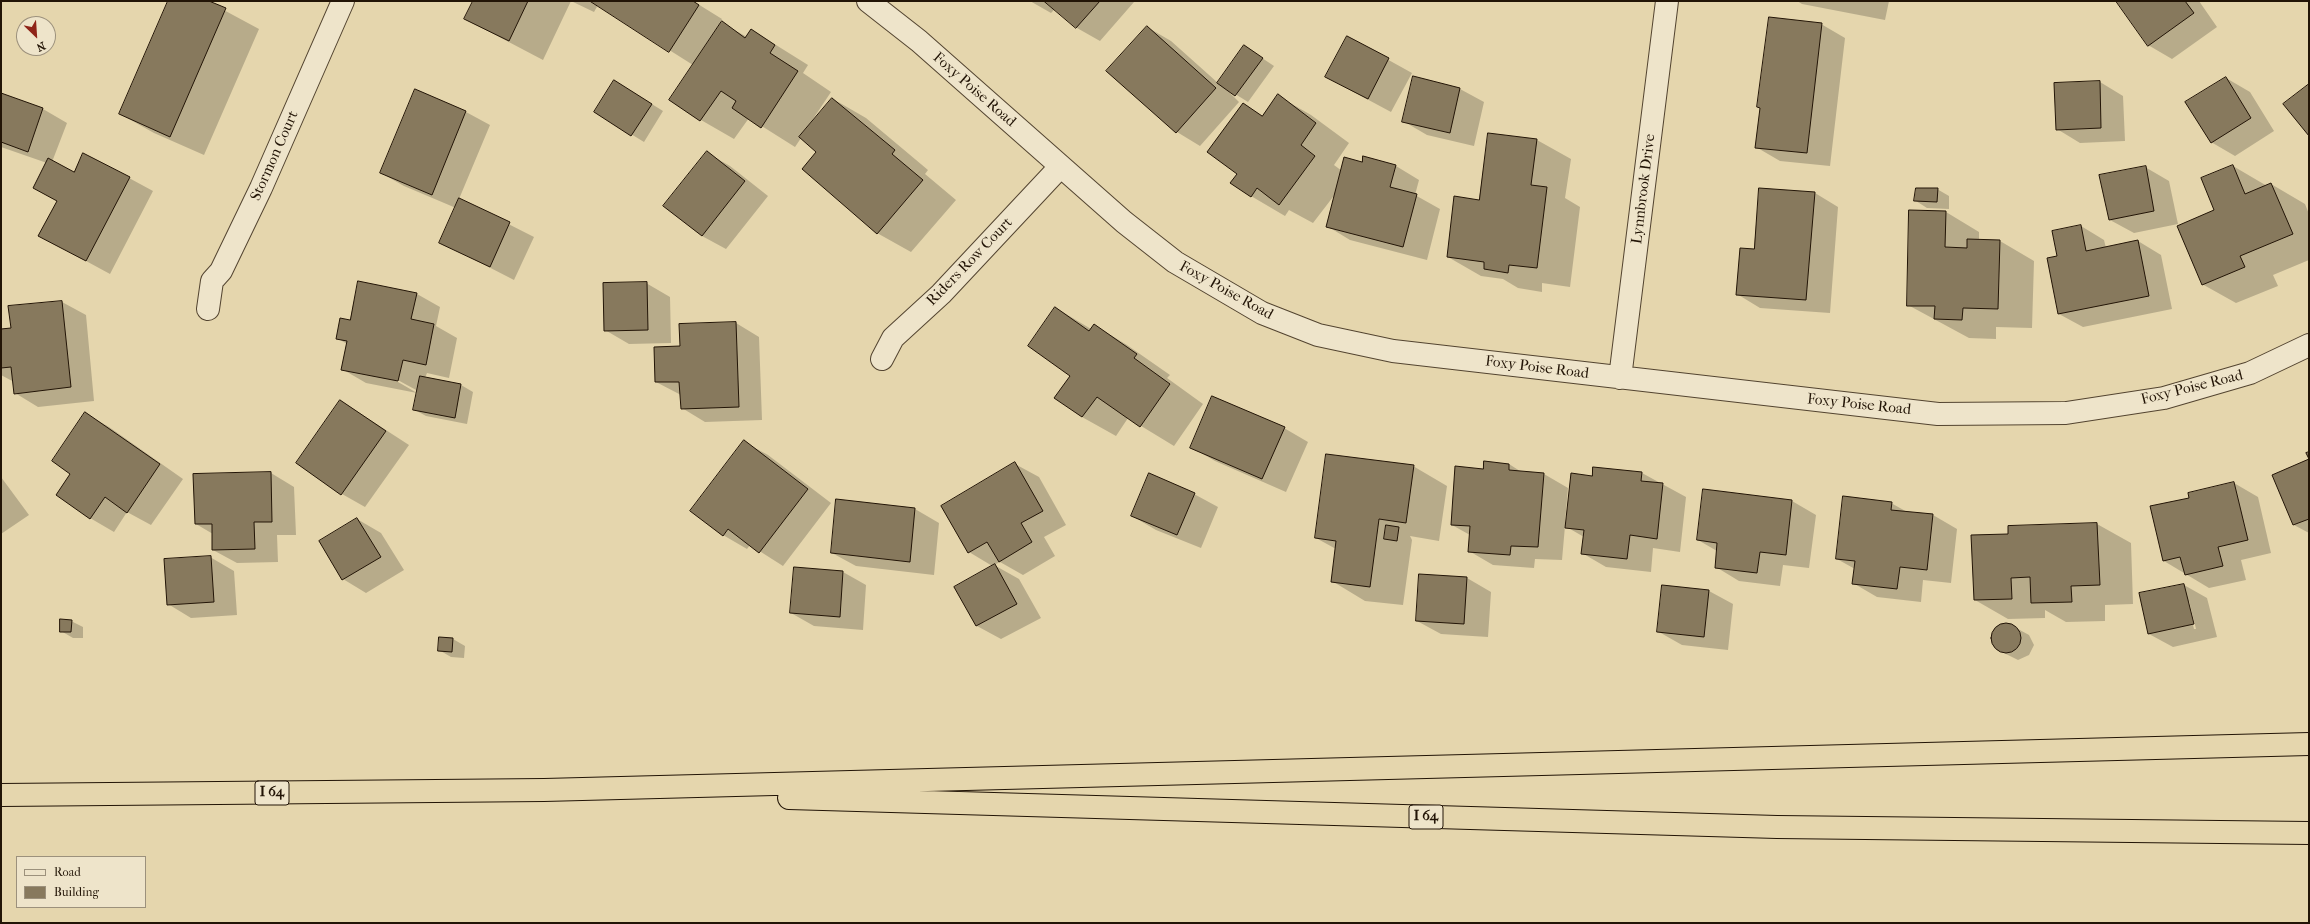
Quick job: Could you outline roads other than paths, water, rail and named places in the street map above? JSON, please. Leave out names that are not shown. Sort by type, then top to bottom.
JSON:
[{"type":"highway","points":[[544,790],[2220,746],[2309,745]]},
{"type":"highway","name":"I 64","points":[[1,795],[544,790],[1776,827],[2309,833]]},
{"type":"street","name":"Stormon Court","points":[[208,309],[212,281],[221,271],[261,188],[343,1]]},
{"type":"street","name":"Foxy Poise Road","points":[[868,1],[919,41],[1124,222],[1175,262],[1262,313],[1318,335],[1393,351],[1938,414],[2066,413],[2164,398],[2250,373],[2309,345]]},
{"type":"street","name":"Lynnbrook Drive","points":[[1620,378],[1667,1]]},
{"type":"street","name":"Riders Row Court","points":[[882,358],[893,338],[941,294],[1060,166]]}]
